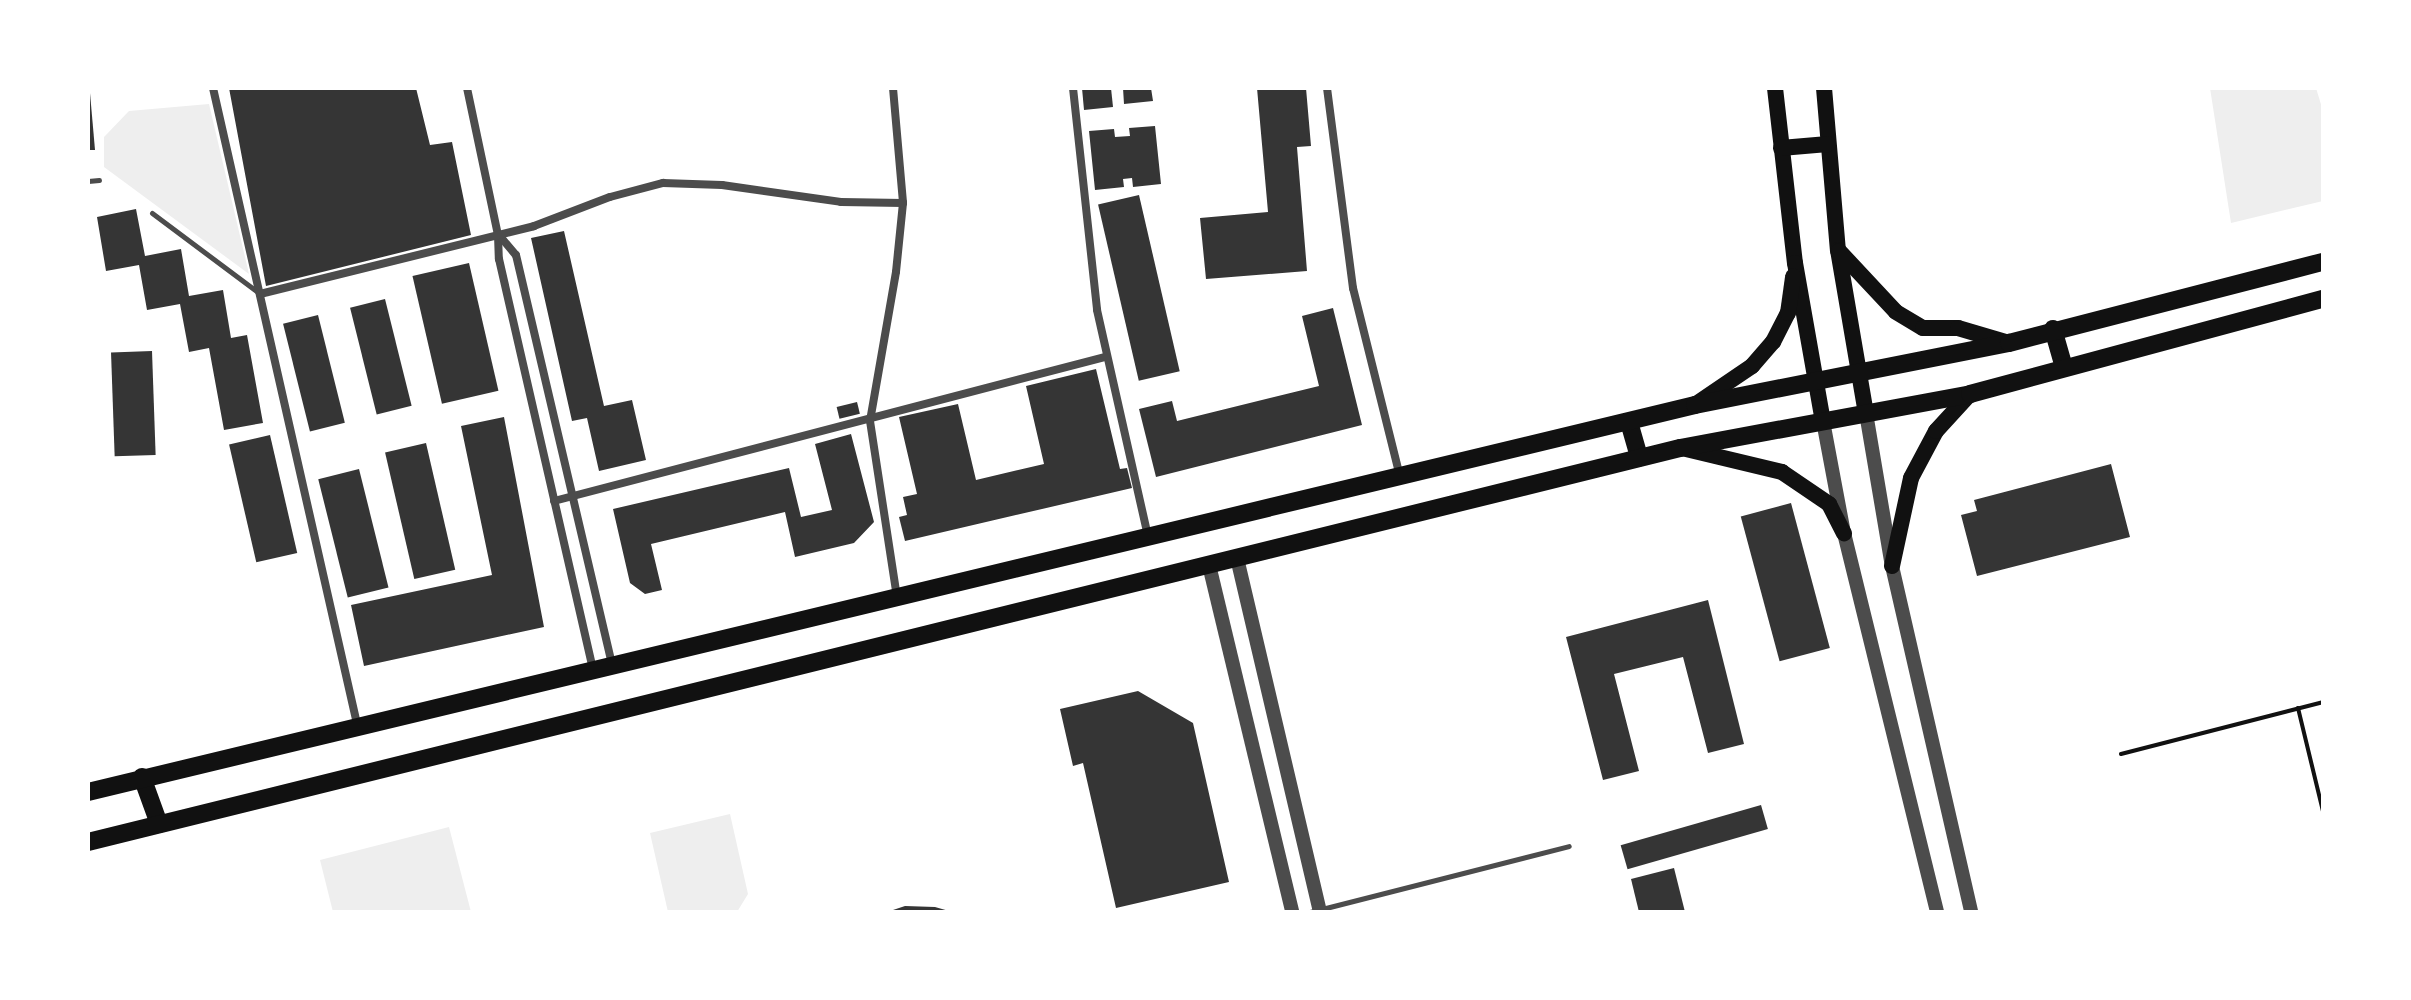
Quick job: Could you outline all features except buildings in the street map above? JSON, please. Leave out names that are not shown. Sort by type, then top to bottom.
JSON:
[{"type":"main road","points":[[1775,88],[1795,263],[1823,421]]},
{"type":"main road","points":[[1824,88],[1838,250],[1866,413]]},
{"type":"main road","points":[[1781,148],[1828,144]]},
{"type":"main road","points":[[1838,250],[1896,312],[1923,328],[1958,328],[2009,343]]},
{"type":"main road","points":[[88,792],[357,724],[1400,479],[1695,405],[2009,343],[2053,329],[2323,262]]},
{"type":"main road","points":[[1695,405],[1752,366],[1773,342],[1788,313],[1795,263]]},
{"type":"main road","points":[[88,842],[1680,448],[1970,394],[2323,299]]},
{"type":"main road","points":[[2053,329],[2064,367]]},
{"type":"main road","points":[[1892,566],[1911,478],[1936,431],[1970,394]]},
{"type":"main road","points":[[1629,422],[1639,458]]},
{"type":"main road","points":[[1680,448],[1782,472],[1829,504],[1844,533]]},
{"type":"main road","points":[[142,777],[159,824]]},
{"type":"street","points":[[213,88],[357,724]]},
{"type":"street","points":[[467,88],[498,235],[499,259],[593,669]]},
{"type":"street","points":[[893,88],[903,203],[896,272],[870,421],[897,597]]},
{"type":"street","points":[[1073,88],[1105,357],[1148,538]]},
{"type":"street","points":[[1327,88],[1353,288],[1400,479]]},
{"type":"street","points":[[260,294],[498,235],[663,183],[722,185],[841,202],[903,203]]},
{"type":"street","points":[[498,235],[516,255],[612,664]]},
{"type":"street","points":[[554,501],[870,421],[1105,357]]},
{"type":"street","points":[[1866,413],[1892,566],[1971,912]]},
{"type":"street","points":[[1823,421],[1844,533],[1937,912]]},
{"type":"street","points":[[1237,558],[1316,911]]},
{"type":"street","points":[[1209,565],[1292,912]]},
{"type":"lane","points":[[88,181],[99,180]]},
{"type":"lane","points":[[152,213],[260,294]]},
{"type":"lane","points":[[1316,911],[1569,846]]},
{"type":"path","points":[[2121,754],[2323,702]]},
{"type":"path","points":[[2298,708],[2323,811]]},
{"type":"shaded area","points":[[2210,88],[2316,88],[2323,111],[2323,201],[2231,223]]},
{"type":"shaded area","points":[[209,104],[249,274],[104,167],[104,137],[129,111]]},
{"type":"shaded area","points":[[730,814],[748,894],[737,912],[668,912],[650,833]]},
{"type":"shaded area","points":[[449,827],[471,912],[333,912],[320,860]]}]
